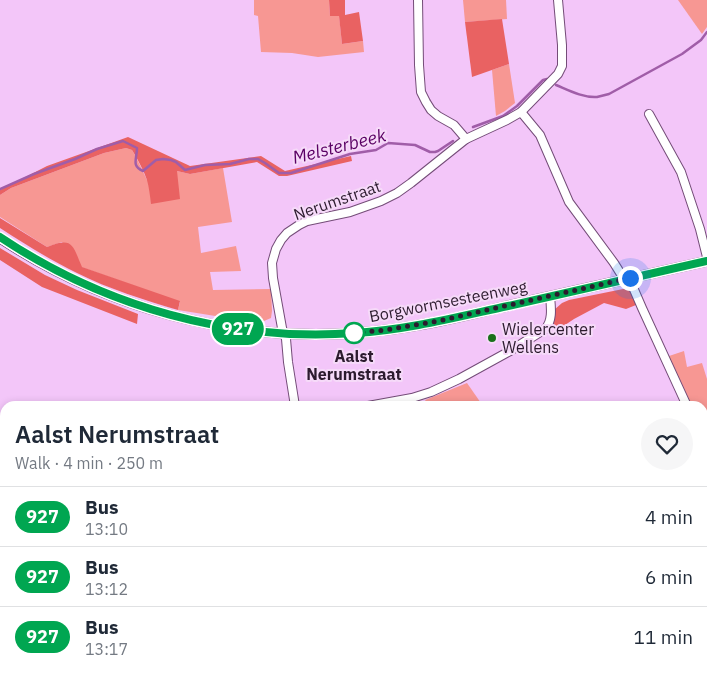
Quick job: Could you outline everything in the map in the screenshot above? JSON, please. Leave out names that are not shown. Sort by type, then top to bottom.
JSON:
[{"type":"main road","name":"Borgwormsesteenweg","points":[[0,238],[40,263],[70,278],[104,294],[139,306],[211,325],[284,334],[356,333],[409,327],[627,279],[707,259]]},
{"type":"street","points":[[418,0],[419,66],[422,92],[431,110],[454,125],[466,139]]},
{"type":"street","name":"Nerumstraat","points":[[295,401],[286,339],[278,309],[272,263],[276,250],[287,232],[307,221],[350,212],[397,193],[411,184],[466,139],[521,112],[558,74],[562,66],[558,0]]},
{"type":"street","points":[[521,112],[540,135],[569,202],[627,279],[684,401]]},
{"type":"street","points":[[649,114],[681,172],[700,230],[707,259]]},
{"type":"street","points":[[396,401],[431,392],[459,379],[545,329],[550,324],[550,296]]},
{"type":"shaded area","points":[[254,0],[329,0],[330,16],[339,15],[342,44],[363,41],[364,52],[318,57],[292,53],[261,52],[258,16],[254,15]]},
{"type":"shaded area","points":[[329,0],[345,0],[345,15],[359,12],[363,41],[342,44],[339,16],[330,16]]},
{"type":"shaded area","points":[[463,0],[506,0],[507,19],[465,22]]},
{"type":"shaded area","points":[[678,0],[707,0],[707,27],[702,34]]},
{"type":"shaded area","points":[[502,19],[509,64],[472,77],[465,22]]},
{"type":"shaded area","points":[[509,64],[515,103],[496,116],[492,70]]},
{"type":"shaded area","points":[[128,137],[190,166],[261,156],[285,171],[351,156],[352,161],[287,176],[279,176],[257,162],[190,174],[177,171],[180,199],[151,204],[148,183],[144,172],[132,150],[126,148],[104,153],[11,188],[0,195],[0,190],[47,166]]},
{"type":"shaded area","points":[[126,148],[132,150],[147,180],[177,171],[190,174],[223,168],[232,222],[198,227],[201,253],[236,246],[241,271],[210,272],[213,290],[271,289],[271,318],[264,321],[239,320],[178,310],[180,302],[81,267],[62,242],[47,247],[0,217],[0,195],[11,188],[104,153]]},
{"type":"shaded area","points":[[0,218],[47,247],[67,243],[73,248],[82,267],[180,301],[178,310],[114,289],[67,268],[0,228]]},
{"type":"shaded area","points":[[0,248],[45,275],[138,314],[137,324],[42,287],[0,260]]},
{"type":"shaded area","points":[[628,288],[632,292],[636,305],[626,309],[604,303],[556,331],[554,326],[554,310],[562,303]]},
{"type":"shaded area","points":[[684,351],[687,367],[702,363],[707,379],[707,401],[686,401],[666,357]]},
{"type":"shaded area","points":[[467,383],[480,401],[426,401]]},
{"type":"waterway","name":"Melsterbeek","points":[[556,85],[586,96],[597,97],[609,94],[682,54],[701,40],[707,32]]},
{"type":"waterway","name":"Melsterbeek","points":[[473,127],[503,116],[517,106],[543,80],[547,79]]},
{"type":"waterway","name":"Melsterbeek","points":[[0,189],[97,149],[123,141],[137,148],[136,164],[143,171],[156,160],[163,159],[176,162],[185,170],[205,165],[230,164],[249,159],[258,159],[279,173],[291,173],[350,154],[376,150],[388,143],[415,145],[430,152],[435,152],[453,141]]},
{"type":"bus line","name":"927","points":[[0,237],[40,263],[70,278],[104,294],[139,306],[211,325],[284,334],[356,333],[409,327],[707,261]]},
{"type":"place","name":"Aalst Nerumstraat","points":[[354,333]]},
{"type":"place","name":"Wielercenter Wellens","points":[[492,338]]},
{"type":"route","points":[[354,333],[409,327],[630,278]]}]
